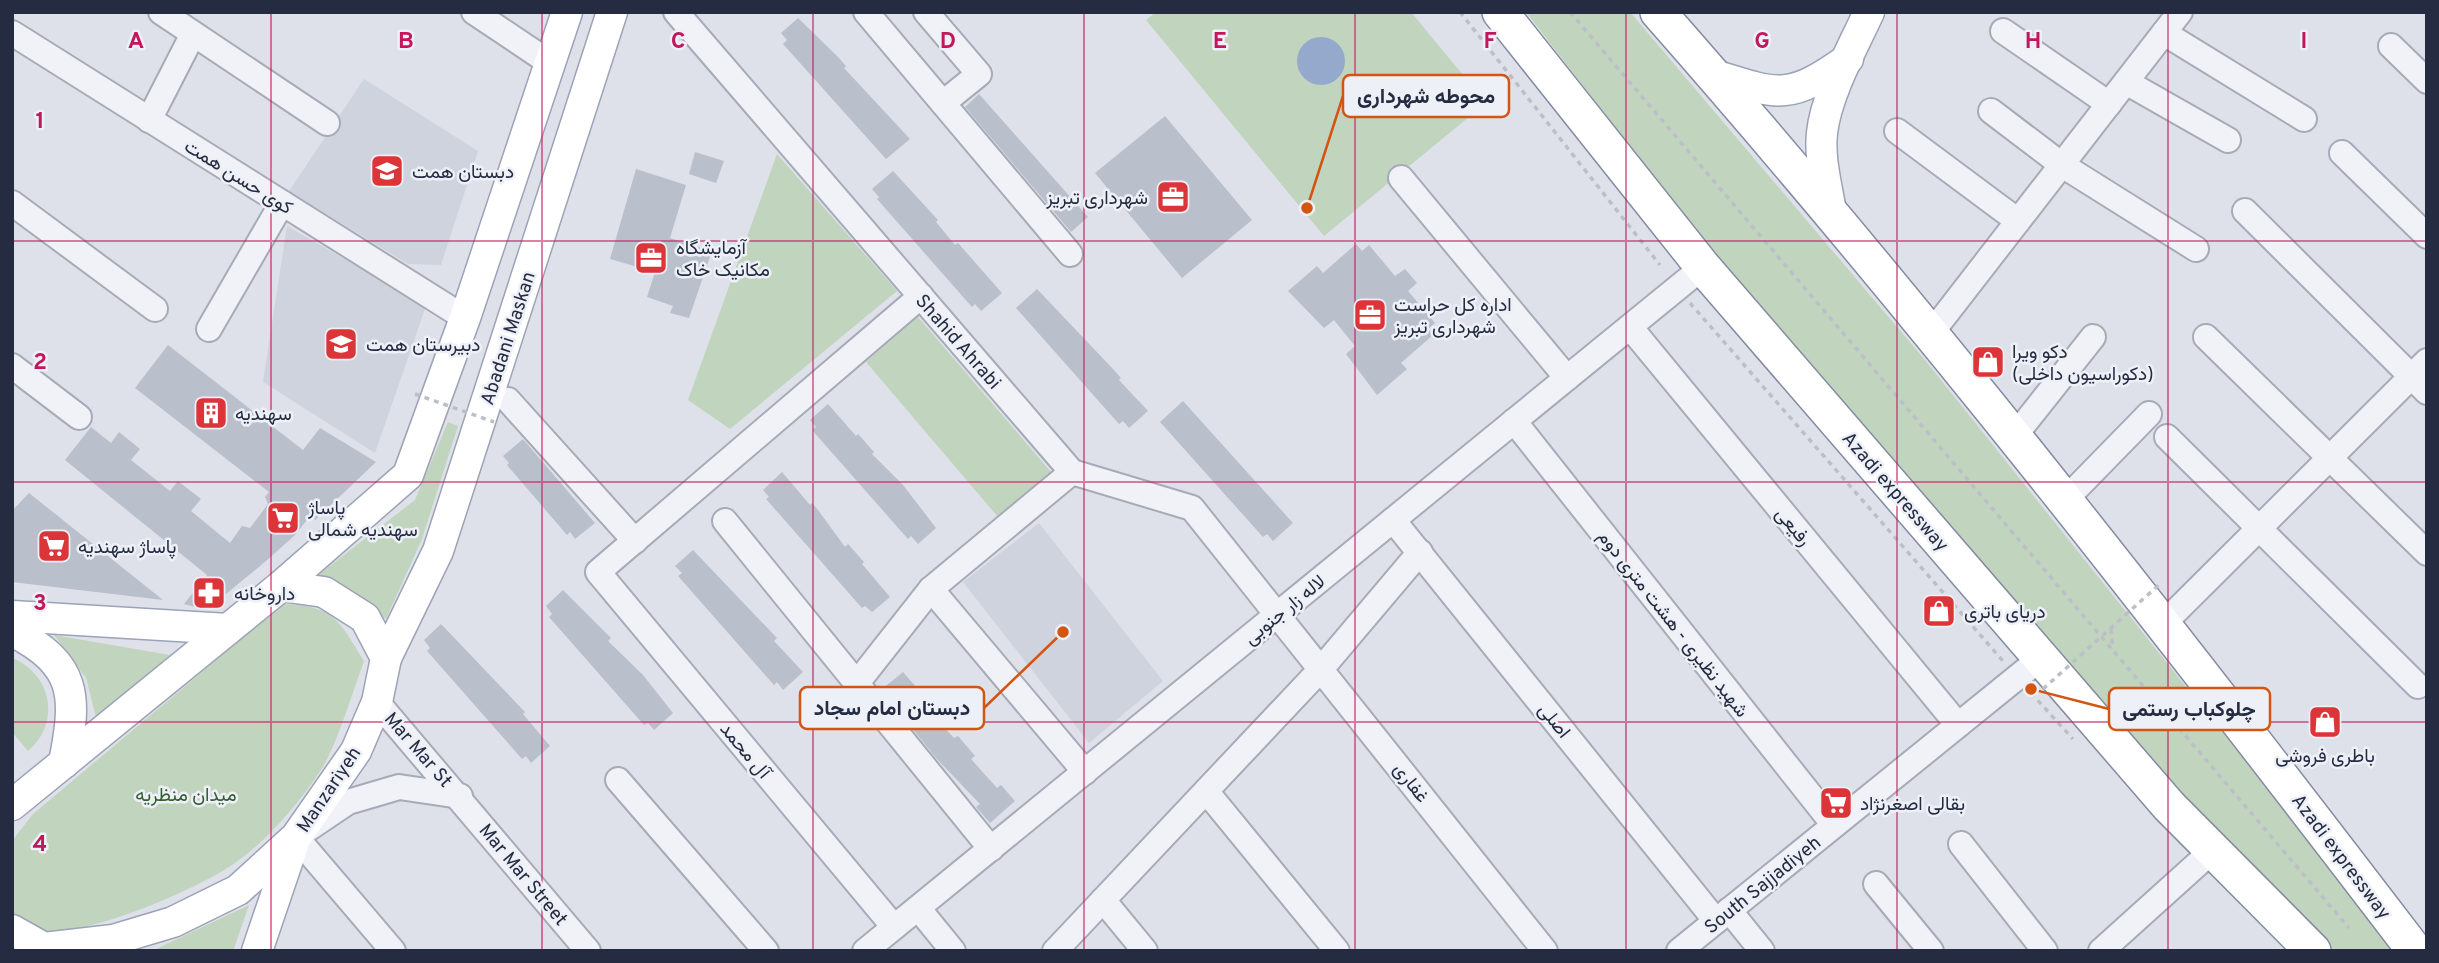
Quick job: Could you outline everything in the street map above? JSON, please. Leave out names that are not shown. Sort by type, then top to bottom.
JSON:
[{"type":"highway","name":"Azadi expressway","points":[[1500,12],[1703,267],[2042,673],[2313,951]]},
{"type":"highway","name":"Azadi expressway","points":[[1658,12],[1714,75],[2164,623],[2415,951]]},
{"type":"main road","points":[[12,805],[281,586],[408,475],[465,318],[567,12]]},
{"type":"main road","name":"Abadani Maskan","points":[[386,658],[438,551],[612,12]]},
{"type":"main road","points":[[1832,218],[1822,158],[1822,131],[1848,59],[1869,12]]},
{"type":"main road","points":[[1714,75],[1762,90],[1792,92],[1813,83],[1848,59]]},
{"type":"main road","points":[[281,586],[324,592],[365,618],[386,658]]},
{"type":"main road","points":[[12,616],[228,629]]},
{"type":"main road","points":[[12,631],[37,644],[64,673],[74,712],[64,763]]},
{"type":"main road","name":"Manzariyeh","points":[[12,930],[39,950],[113,940],[173,922],[238,890],[296,837],[356,751],[377,702],[386,658]]},
{"type":"main road","points":[[257,951],[296,837]]},
{"type":"street","points":[[161,12],[327,123]]},
{"type":"street","points":[[474,12],[550,63]]},
{"type":"street","name":"Shahid Ahrabi","points":[[676,12],[1072,472]]},
{"type":"street","points":[[866,12],[1070,254]]},
{"type":"street","points":[[926,12],[979,74],[943,103]]},
{"type":"street","points":[[1929,336],[2180,12]]},
{"type":"street","points":[[2003,32],[2109,104]]},
{"type":"street","name":"کوی حسن همت","points":[[12,33],[465,318]]},
{"type":"street","points":[[2164,33],[2304,119]]},
{"type":"street","points":[[149,120],[193,34]]},
{"type":"street","points":[[2391,46],[2427,81]]},
{"type":"street","points":[[2126,82],[2228,140]]},
{"type":"street","points":[[1991,111],[2062,165],[2196,250]]},
{"type":"street","points":[[1897,131],[2018,221]]},
{"type":"street","points":[[2342,153],[2427,236]]},
{"type":"street","points":[[1401,178],[1567,378]]},
{"type":"street","points":[[12,203],[155,309]]},
{"type":"street","points":[[209,329],[282,203]]},
{"type":"street","points":[[2164,623],[2329,458],[2421,377],[2245,211]]},
{"type":"street","name":"لاله زار جنوبی","points":[[865,951],[1703,267]]},
{"type":"street","points":[[508,400],[635,541],[921,296]]},
{"type":"street","name":"رفیعی","points":[[1630,327],[1958,725]]},
{"type":"street","points":[[2013,438],[2093,337]]},
{"type":"street","points":[[2206,337],[2427,553]]},
{"type":"street","points":[[12,366],[79,417]]},
{"type":"street","points":[[2064,501],[2149,414]]},
{"type":"street","name":"شهید نظیری - هشت متری دوم","points":[[1514,421],[1834,825]]},
{"type":"street","points":[[2167,437],[2418,686]]},
{"type":"street","points":[[858,683],[931,589],[1072,472],[1192,508],[1278,614]]},
{"type":"street","name":"اصلی","points":[[1393,520],[1723,916],[1762,951]]},
{"type":"street","points":[[725,521],[991,849]]},
{"type":"street","name":"آل محمد","points":[[635,541],[598,572],[894,927]]},
{"type":"street","points":[[1055,951],[1322,668],[1420,552]]},
{"type":"street","points":[[931,589],[1085,772]]},
{"type":"street","name":"غفاری","points":[[1278,614],[1545,951]]},
{"type":"street","name":"South Sajjadiyeh","points":[[1679,951],[1958,725],[2042,673]]},
{"type":"street","name":"Mar Mar St","points":[[377,702],[460,796]]},
{"type":"street","points":[[618,779],[766,951]]},
{"type":"street","points":[[393,951],[296,837],[348,802],[399,788],[460,796]]},
{"type":"street","points":[[1206,791],[1337,951]]},
{"type":"street","name":"Mar Mar Street","points":[[460,796],[588,951]]},
{"type":"street","points":[[1961,844],[2045,951]]},
{"type":"street","points":[[2101,951],[2213,850]]},
{"type":"street","points":[[1876,884],[1931,951]]},
{"type":"street","points":[[1103,900],[1145,951]]},
{"type":"street","points":[[918,908],[953,951]]},
{"type":"path","points":[[1460,12],[1660,265]]},
{"type":"path","points":[[1570,12],[2349,928]]},
{"type":"path","points":[[415,394],[494,422]]},
{"type":"path","points":[[2042,673],[2110,629],[2161,583]]},
{"type":"path","points":[[2110,629],[2113,651]]},
{"type":"shaded area","name":"دبستان همت","points":[[364,79],[478,151],[441,265],[408,264],[289,191]]},
{"type":"shaded area","name":"دبیرستان همت","points":[[287,226],[426,306],[375,453],[263,382]]},
{"type":"shaded area","points":[[1039,523],[1163,681],[1089,743],[963,582]]},
{"type":"green space","points":[[1156,12],[1411,12],[1486,103],[1324,236],[1146,20]]},
{"type":"green space","points":[[1526,12],[1630,12],[1925,360],[2397,951],[2332,951],[2175,792],[2057,648],[1708,247]]},
{"type":"green space","points":[[777,154],[897,291],[730,429],[688,400]]},
{"type":"green space","points":[[918,317],[1051,472],[998,517],[866,362]]},
{"type":"green space","points":[[448,422],[458,426],[422,539],[386,619],[366,604],[313,579],[415,500]]},
{"type":"green space","name":"میدان منظریه","points":[[283,604],[314,608],[333,618],[341,625],[364,661],[327,759],[293,808],[260,843],[235,863],[194,886],[135,911],[76,929],[51,931],[32,928],[14,916],[12,841],[33,814]]},
{"type":"green space","points":[[54,635],[170,655],[96,717],[86,678]]},
{"type":"green space","points":[[12,658],[26,665],[36,675],[47,700],[45,727],[28,751],[12,732]]},
{"type":"green space","points":[[249,905],[233,951],[152,951]]},
{"type":"water","points":[[1321,37],[1338,44],[1345,61],[1338,78],[1321,85],[1304,78],[1297,61],[1304,44]]},
{"type":"building","points":[[798,18],[838,57],[846,66],[844,68],[910,139],[886,159],[783,44],[787,40],[781,33]]},
{"type":"building","points":[[979,94],[1088,217],[1071,232],[965,107]]},
{"type":"building","name":"شهرداری تبریز","points":[[1165,116],[1252,220],[1182,278],[1095,173]]},
{"type":"building","points":[[695,152],[724,161],[716,183],[689,174]]},
{"type":"building","points":[[636,169],[686,185],[670,238],[712,251],[689,318],[670,313],[673,306],[647,297],[655,272],[610,259]]},
{"type":"building","points":[[893,171],[938,220],[936,222],[955,245],[958,243],[1002,293],[981,311],[975,304],[972,307],[877,199],[879,197],[872,189]]},
{"type":"building","name":"اداره کل حراست شهرداری تبریز","points":[[1356,244],[1362,251],[1369,245],[1395,276],[1405,269],[1417,283],[1408,291],[1435,323],[1428,329],[1433,335],[1401,363],[1407,369],[1377,395],[1346,354],[1355,346],[1334,320],[1324,328],[1288,291],[1317,266],[1323,273]]},
{"type":"building","points":[[1037,289],[1113,369],[1121,378],[1119,380],[1148,411],[1129,428],[1123,421],[1119,424],[1016,308]]},
{"type":"building","points":[[168,345],[303,450],[320,428],[376,462],[315,520],[310,516],[295,535],[266,561],[215,603],[199,608],[184,604],[207,575],[65,460],[91,427],[111,443],[119,432],[140,449],[131,460],[170,491],[178,481],[201,499],[191,511],[230,543],[242,526],[250,528],[268,504],[265,497],[269,492],[135,388]]},
{"type":"building","points":[[1183,401],[1293,523],[1273,541],[1267,534],[1263,537],[1160,422]]},
{"type":"building","points":[[828,404],[903,485],[936,528],[918,544],[911,536],[908,539],[812,430],[816,427],[810,420]]},
{"type":"building","points":[[523,439],[595,523],[575,539],[570,532],[567,535],[507,465],[509,463],[503,456]]},
{"type":"building","points":[[782,472],[810,505],[812,503],[818,510],[845,547],[848,544],[864,562],[862,564],[890,597],[872,612],[865,606],[862,608],[766,499],[769,497],[763,490]]},
{"type":"building","name":"پاساژ سهندیه","points":[[29,493],[163,600],[12,582],[12,511]]},
{"type":"building","points":[[693,550],[777,638],[774,641],[803,672],[783,690],[777,682],[774,685],[678,576],[682,573],[675,566]]},
{"type":"building","points":[[563,590],[611,638],[608,641],[643,675],[673,713],[654,730],[648,723],[644,725],[549,617],[552,614],[546,606]]},
{"type":"building","points":[[441,624],[525,712],[523,714],[550,746],[531,763],[526,756],[522,759],[427,651],[430,648],[424,640]]},
{"type":"building","points":[[903,672],[917,688],[913,691],[936,719],[954,738],[958,736],[975,756],[971,759],[997,788],[1001,785],[1015,801],[990,823],[976,807],[980,804],[936,758],[881,690]]},
{"type":"place","name":"دبستان همت","points":[[387,171]]},
{"type":"place","name":"شهرداری تبریز","points":[[1173,197]]},
{"type":"place","name":"محوطه شهرداری","points":[[1307,208]]},
{"type":"place","name":"آزمایشگاه مکانیک خاک","points":[[651,258]]},
{"type":"place","name":"اداره کل حراست شهرداری تبریز","points":[[1370,315]]},
{"type":"place","name":"دبیرستان همت","points":[[341,344]]},
{"type":"place","name":"دکو ویرا (دکوراسیون داخلی)","points":[[1988,362]]},
{"type":"place","name":"سهندیه","points":[[211,413]]},
{"type":"place","name":"پاساژ سهندیه شمالی","points":[[283,518]]},
{"type":"place","name":"پاساژ سهندیه","points":[[54,546]]},
{"type":"place","name":"داروخانه","points":[[209,593]]},
{"type":"place","name":"دریای باتری","points":[[1939,611]]},
{"type":"place","name":"دبستان امام سجاد","points":[[1063,632]]},
{"type":"place","name":"چلوکباب رستمی","points":[[2031,689]]},
{"type":"place","name":"باطری فروشی","points":[[2325,722]]},
{"type":"place","name":"بقالی اصغرنژاد","points":[[1836,803]]}]
